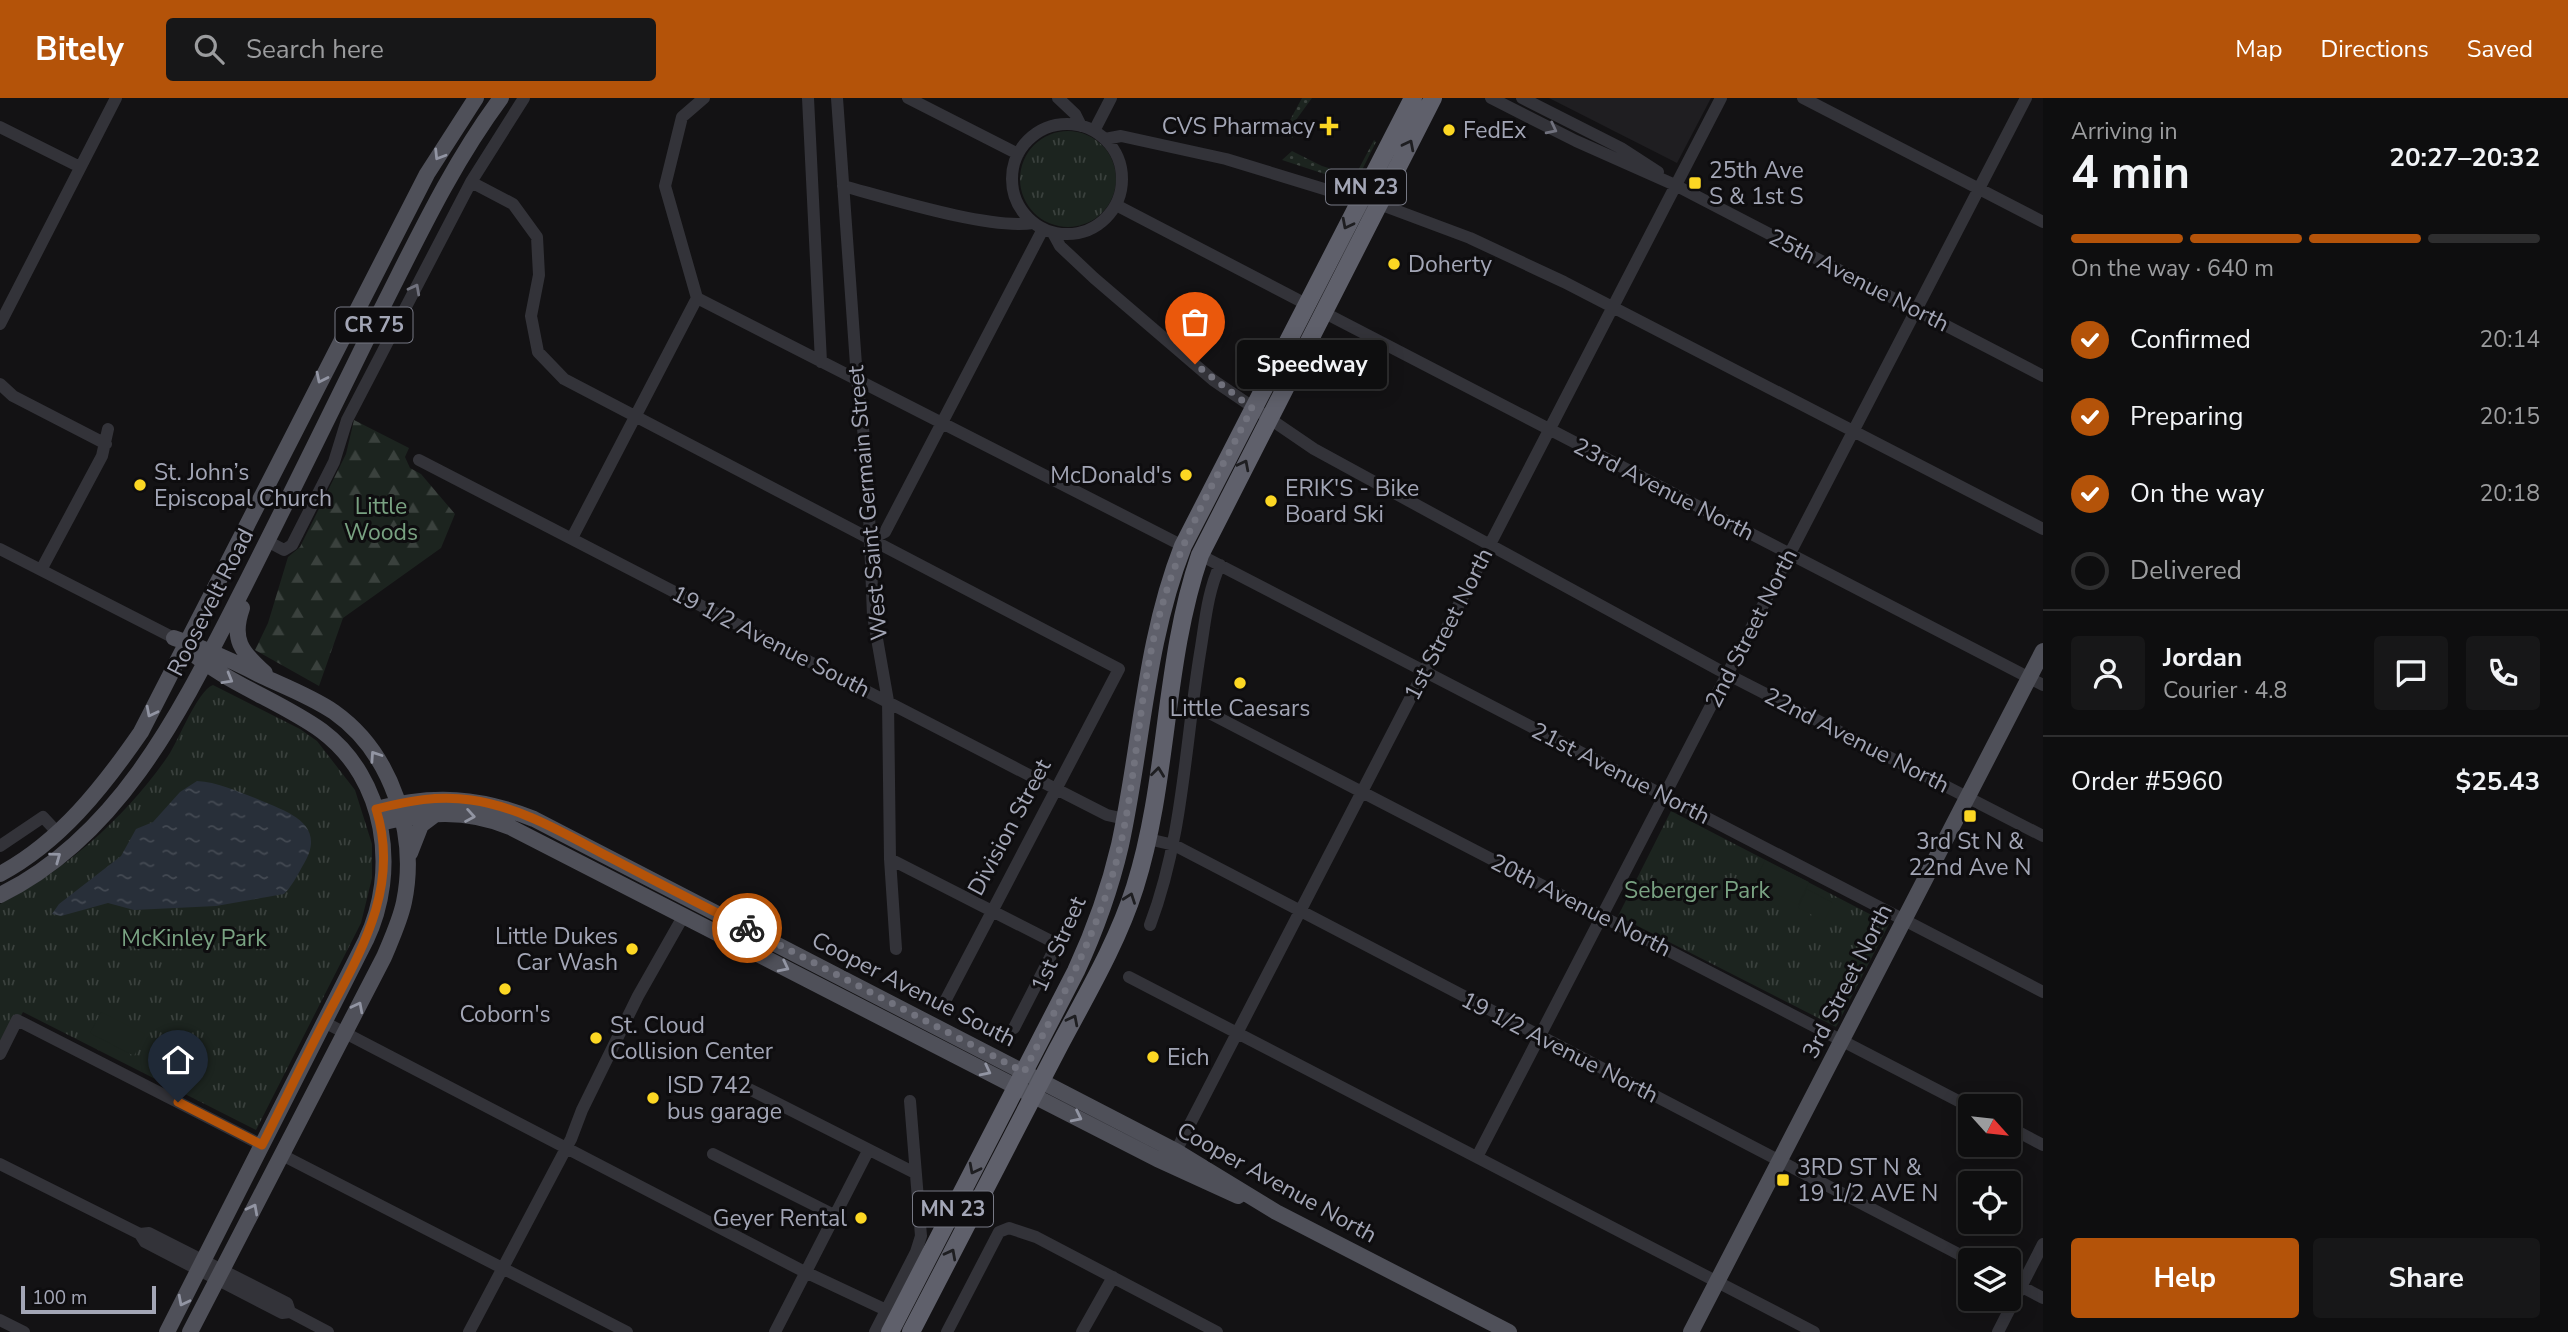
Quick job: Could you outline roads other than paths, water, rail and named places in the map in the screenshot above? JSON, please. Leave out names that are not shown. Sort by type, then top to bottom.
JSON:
[{"type":"highway","name":"MN 23","points":[[1183,546],[1413,98]]},
{"type":"highway","name":"MN 23","points":[[1200,555],[1433,98]]},
{"type":"highway","name":"1st Street","points":[[890,1332],[1091,938],[1110,883],[1125,819],[1151,652],[1164,599],[1183,546]]},
{"type":"highway","name":"1st Street","points":[[911,1332],[1116,933],[1133,891],[1148,839],[1181,616],[1200,555]]},
{"type":"main road","name":"Roosevelt Road","points":[[0,874],[57,832],[108,779],[128,751],[182,642],[427,174],[476,98]]},
{"type":"main road","name":"Roosevelt Road","points":[[0,895],[73,845],[124,792],[162,742],[258,559],[445,182],[501,98]]},
{"type":"main road","points":[[258,559],[235,627],[236,636],[255,664],[289,689]]},
{"type":"main road","points":[[167,1332],[378,911],[384,869],[378,816],[357,772],[331,739],[182,642]]},
{"type":"main road","name":"3rd Street North","points":[[1691,1332],[1904,919],[2036,682],[2043,651]]},
{"type":"main road","points":[[190,1332],[345,1032],[398,923],[404,903],[407,862],[400,810],[380,764],[359,735],[334,712],[289,689],[208,657]]},
{"type":"main road","name":"Cooper Avenue South","points":[[378,816],[437,798],[472,800],[534,819],[1020,1079]]},
{"type":"main road","points":[[400,810],[467,815],[510,827],[1020,1079]]},
{"type":"main road","points":[[407,862],[421,825],[437,813]]},
{"type":"main road","name":"Cooper Avenue North","points":[[1020,1079],[1176,1150],[1276,1212],[1509,1332]]},
{"type":"main road","points":[[1037,1088],[1204,1182],[1276,1212]]},
{"type":"street","points":[[0,324],[116,98]]},
{"type":"street","points":[[267,541],[284,550],[292,545],[334,462],[347,420],[471,182],[524,98]]},
{"type":"street","points":[[572,538],[697,298],[665,186],[682,117],[704,98]]},
{"type":"street","name":"West Saint Germain Street","points":[[808,98],[821,362]]},
{"type":"street","name":"West Saint Germain Street","points":[[837,98],[857,379],[867,462],[873,616],[888,701],[890,859],[896,949]]},
{"type":"street","points":[[908,98],[1018,154]]},
{"type":"street","points":[[1058,98],[1075,114],[1082,126]]},
{"type":"street","points":[[1094,131],[1111,98]]},
{"type":"street","name":"25th Avenue North","points":[[1491,98],[1576,141],[1675,185],[2043,376]]},
{"type":"street","name":"25th Avenue North","points":[[1522,98],[1632,154],[1675,185]]},
{"type":"street","name":"1st Street North","points":[[1176,1150],[1721,98]]},
{"type":"street","points":[[1803,98],[2043,222]]},
{"type":"street","name":"2nd Street North","points":[[1477,1157],[2026,98]]},
{"type":"street","points":[[843,186],[974,217],[1071,234],[1089,230],[1105,219],[1116,205],[1121,188],[1121,170],[1116,153],[1105,139],[1094,131],[1082,126],[1063,124],[1045,129],[1029,139],[1018,154],[1012,172],[1013,191],[1020,209],[1043,228]]},
{"type":"street","points":[[0,127],[80,167]]},
{"type":"street","points":[[1105,139],[1121,136],[1226,159],[1360,200]]},
{"type":"street","points":[[471,182],[513,204],[537,237],[539,275],[531,316],[538,352],[564,379],[634,418],[871,539],[885,532],[1043,228]]},
{"type":"street","points":[[1379,204],[1470,238],[2043,529]]},
{"type":"street","points":[[1116,205],[1306,304]]},
{"type":"street","name":"22nd Avenue North","points":[[1043,228],[1103,286],[1267,420],[1489,546],[1728,674],[2043,836]]},
{"type":"street","points":[[697,298],[1183,546]]},
{"type":"street","name":"23rd Avenue North","points":[[1323,313],[2036,682]]},
{"type":"street","points":[[0,384],[13,396],[106,444]]},
{"type":"street","points":[[41,570],[106,444],[108,429]]},
{"type":"street","name":"19 1/2 Avenue South","points":[[419,460],[810,664],[888,701],[1107,815],[1125,819]]},
{"type":"street","name":"Division Street","points":[[871,539],[1119,669],[942,1007]]},
{"type":"street","points":[[0,549],[182,642]]},
{"type":"street","name":"21st Avenue North","points":[[1200,555],[2043,992]]},
{"type":"street","points":[[1150,925],[1167,879],[1174,845],[1192,704],[1211,590],[1220,565]]},
{"type":"street","name":"20th Avenue North","points":[[1192,704],[1958,1101]]},
{"type":"street","points":[[0,846],[43,817],[57,832]]},
{"type":"street","name":"19 1/2 Avenue North","points":[[1148,839],[1174,845],[1958,1254]]},
{"type":"street","points":[[890,859],[1057,944],[1014,1028]]},
{"type":"street","points":[[469,1332],[566,1148],[638,996],[684,915]]},
{"type":"street","points":[[1129,977],[1814,1332]]},
{"type":"street","points":[[0,1054],[17,1020],[262,1145]]},
{"type":"street","points":[[324,1022],[806,1272],[886,1310]]},
{"type":"street","points":[[748,1089],[915,1173]]},
{"type":"street","points":[[874,1332],[916,1252],[921,1236],[911,1101]]},
{"type":"street","points":[[2021,1133],[2043,1145]]},
{"type":"street","points":[[775,1332],[868,1151]]},
{"type":"street","points":[[713,1154],[835,1216]]},
{"type":"street","points":[[282,1155],[627,1332]]},
{"type":"street","points":[[0,1164],[140,1234],[149,1233],[220,1275],[286,1303],[289,1312],[328,1332]]},
{"type":"street","points":[[947,1332],[999,1232],[1009,1228],[1021,1230],[1217,1332]]},
{"type":"street","points":[[2043,1244],[2021,1286],[2043,1298]]},
{"type":"street","points":[[1082,1332],[1113,1277]]},
{"type":"street","points":[[1998,1332],[2008,1311]]},
{"type":"street","points":[[0,1320],[24,1332]]},
{"type":"water","points":[[197,781],[226,787],[280,808],[301,821],[308,830],[311,840],[309,852],[284,894],[216,906],[134,910],[108,903],[61,916],[52,914],[59,904],[121,856],[136,829],[153,822],[180,792]]},
{"type":"place","name":"CVS Pharmacy","points":[[1329,126]]},
{"type":"place","name":"FedEx","points":[[1449,130]]},
{"type":"place","name":"25th Ave S & 1st S","points":[[1695,183]]},
{"type":"place","name":"Doherty","points":[[1394,264]]},
{"type":"place","name":"Speedway","points":[[1195,364]]},
{"type":"place","name":"McDonald's","points":[[1186,475]]},
{"type":"place","name":"St. John’s Episcopal Church","points":[[140,485]]},
{"type":"place","name":"ERIK'S - Bike Board Ski","points":[[1271,501]]},
{"type":"place","name":"Little Caesars","points":[[1240,683]]},
{"type":"place","name":"3rd St N & 22nd Ave N","points":[[1970,816]]},
{"type":"place","name":"Little Dukes Car Wash","points":[[632,949]]},
{"type":"place","name":"Coborn's","points":[[505,989]]},
{"type":"place","name":"St. Cloud Collision Center","points":[[596,1038]]},
{"type":"place","name":"Eich","points":[[1153,1057]]},
{"type":"place","name":"ISD 742 bus garage","points":[[653,1098]]},
{"type":"place","name":"3RD ST N & 19 1/2 AVE N","points":[[1783,1180]]},
{"type":"place","name":"Geyer Rental","points":[[861,1218]]},
{"type":"park label","name":"Little Woods","points":[[381,519]]},
{"type":"park label","name":"Seberger Park","points":[[1697,890]]},
{"type":"park label","name":"McKinley Park","points":[[194,938]]}]
